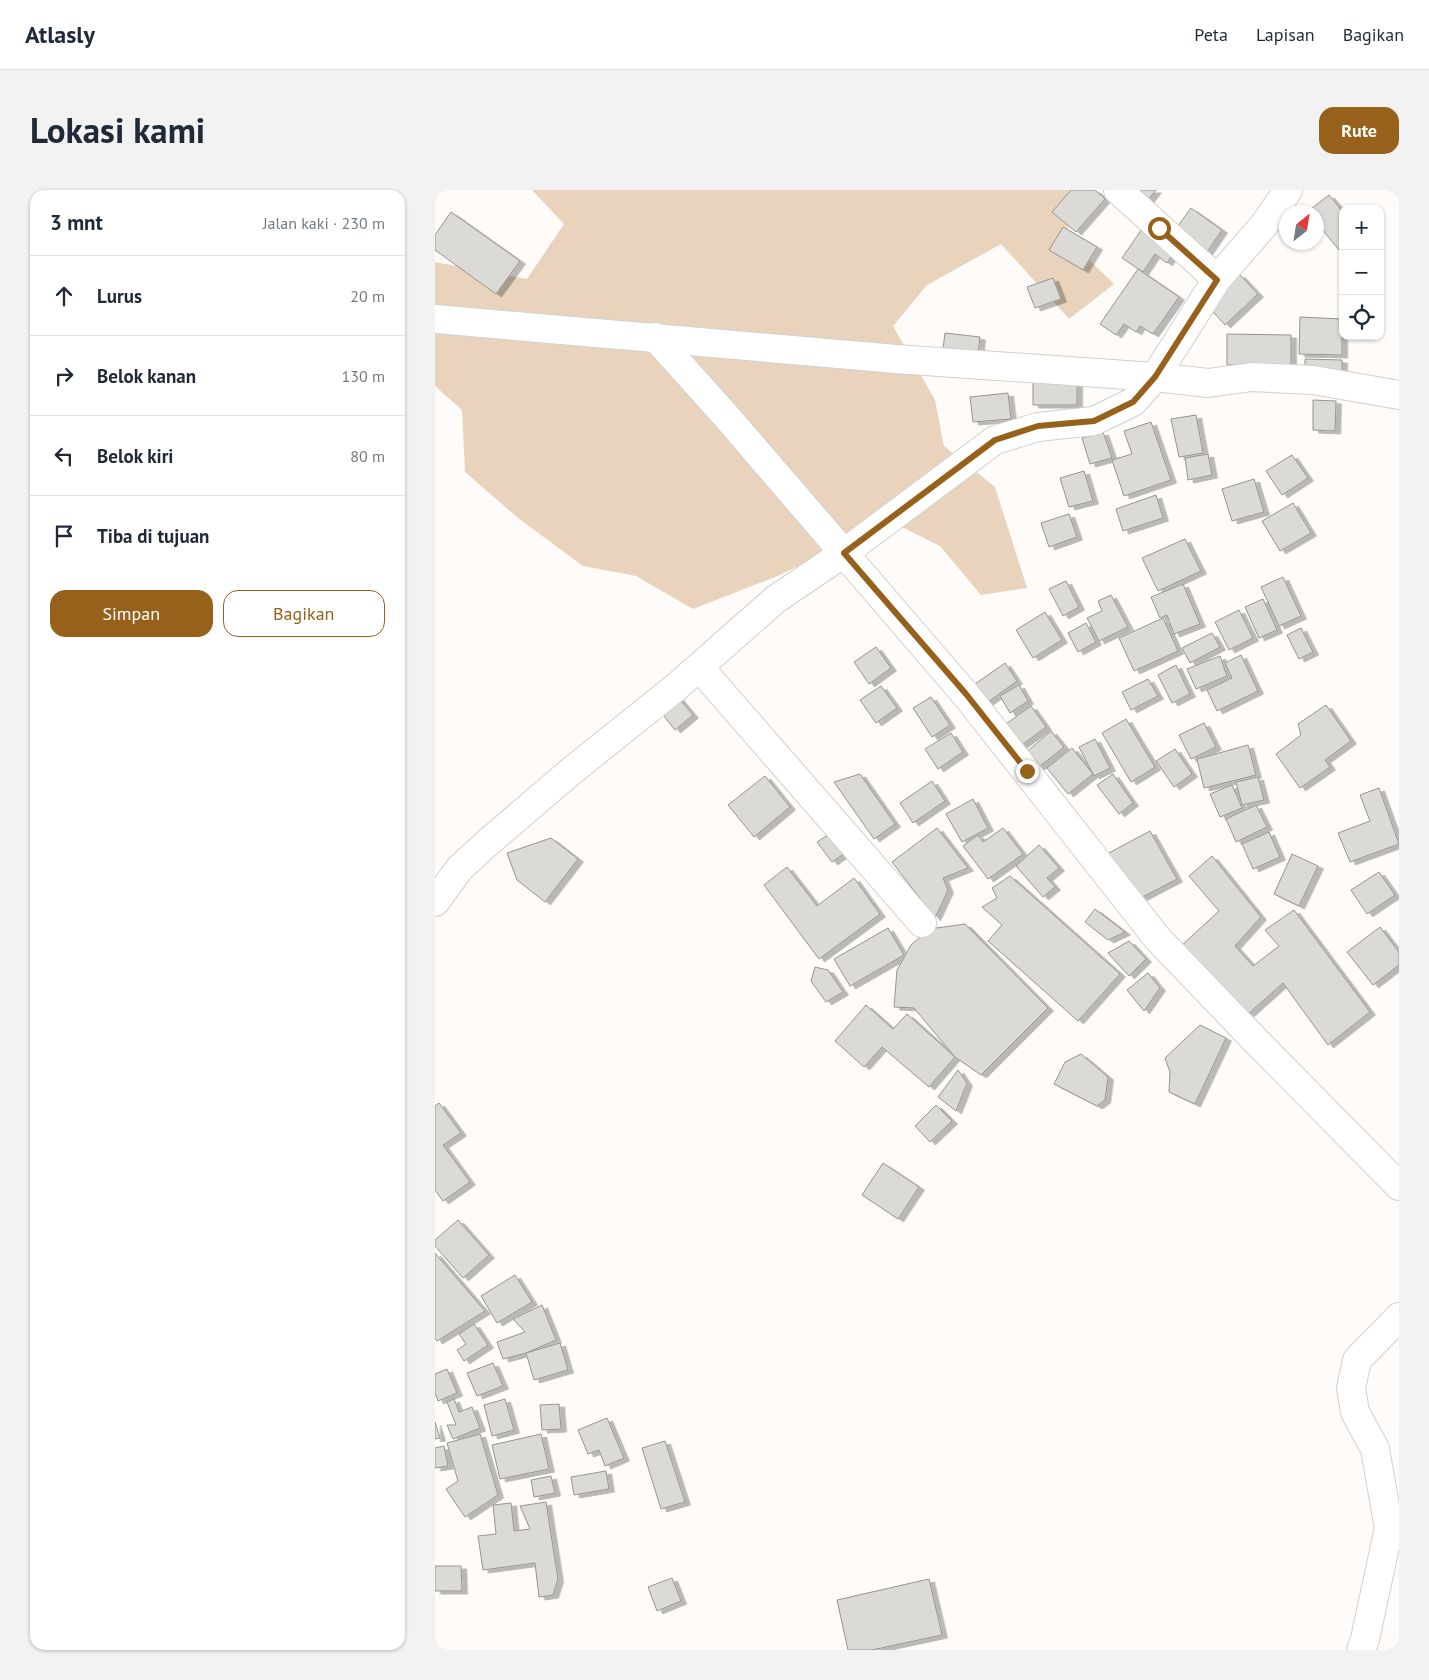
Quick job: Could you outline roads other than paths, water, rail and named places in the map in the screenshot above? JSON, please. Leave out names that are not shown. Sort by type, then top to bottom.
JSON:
[{"type":"street","points":[[1118,190],[1217,280]]},
{"type":"street","points":[[435,902],[460,868],[485,845],[569,773],[699,667],[777,598],[844,553],[995,440],[1038,426],[1094,421],[1133,402],[1155,377],[1217,280],[1264,225],[1288,190]]},
{"type":"street","points":[[435,319],[896,359],[1155,377],[1207,383],[1252,377],[1313,380],[1399,395]]},
{"type":"street","points":[[655,338],[726,416],[966,694],[1158,939],[1399,1186]]},
{"type":"street","points":[[699,667],[922,923]]},
{"type":"street","points":[[1361,1650],[1389,1528],[1375,1449],[1355,1412],[1351,1388],[1357,1360],[1399,1317]]}]
